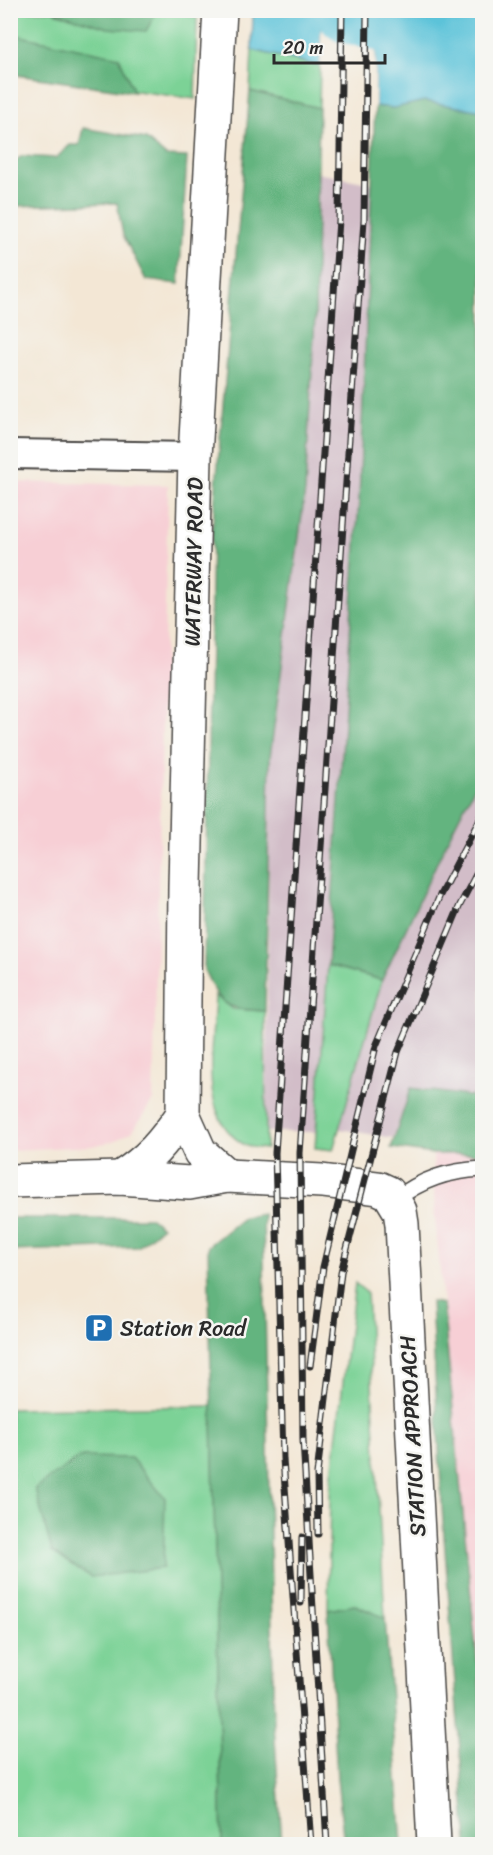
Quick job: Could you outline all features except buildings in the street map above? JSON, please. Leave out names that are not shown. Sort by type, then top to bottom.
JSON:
[{"type":"main road","name":"WATERWAY ROAD","points":[[220,10],[195,457],[185,886],[183,1114],[200,1152],[227,1176]]},
{"type":"main road","points":[[120,1178],[145,1162],[160,1146],[183,1114]]},
{"type":"main road","points":[[10,1181],[120,1178],[189,1183],[227,1176],[322,1181],[378,1188],[395,1200]]},
{"type":"main road","name":"STATION APPROACH","points":[[395,1200],[402,1224],[434,1845]]},
{"type":"street","points":[[10,454],[195,457]]},
{"type":"lane","points":[[395,1200],[413,1186],[442,1174],[483,1169]]},
{"type":"shaded area","points":[[318,173],[373,184],[359,500],[316,1132],[266,1132],[270,757],[305,491],[315,317]]},
{"type":"shaded area","points":[[10,482],[168,485],[153,1100],[132,1132],[114,1141],[92,1146],[11,1150]]},
{"type":"shaded area","points":[[482,772],[482,1098],[411,1089],[393,1138],[339,1129],[382,980]]},
{"type":"shaded area","points":[[433,1154],[482,1154],[482,1712],[435,1217]]},
{"type":"green space","points":[[157,10],[146,31],[108,28],[51,11]]},
{"type":"green space","points":[[175,10],[197,18],[195,99],[11,74],[11,11]]},
{"type":"green space","points":[[11,34],[119,57],[134,92],[11,74]]},
{"type":"green space","points":[[252,50],[320,66],[319,108],[250,91]]},
{"type":"green space","points":[[250,91],[319,108],[315,317],[305,491],[270,757],[265,1011],[241,1009],[226,1004],[215,992],[204,970],[212,533]]},
{"type":"green space","points":[[424,101],[482,111],[482,772],[382,980],[328,965],[359,500],[375,106],[394,108]]},
{"type":"green space","points":[[83,128],[146,139],[166,156],[187,157],[179,284],[146,280],[123,235],[117,203],[13,206],[11,204],[11,164],[22,156],[56,158],[70,145],[79,145]]},
{"type":"green space","points":[[328,965],[382,980],[333,1150],[315,1148]]},
{"type":"green space","points":[[215,995],[233,1009],[265,1011],[266,1149],[243,1144],[228,1131],[219,1115],[213,1096],[211,1076]]},
{"type":"green space","points":[[411,1088],[482,1098],[482,1154],[433,1154],[391,1148]]},
{"type":"green space","points":[[263,1214],[274,1724],[282,1844],[222,1844],[208,1246],[244,1217]]},
{"type":"green space","points":[[10,1218],[151,1218],[162,1227],[138,1247],[11,1251]]},
{"type":"green space","points":[[355,1283],[367,1293],[385,1618],[355,1605],[328,1610],[330,1490]]},
{"type":"green space","points":[[431,1302],[443,1304],[482,1712],[482,1844],[467,1844],[443,1523]]},
{"type":"green space","points":[[212,1406],[222,1844],[11,1844],[10,1409]]},
{"type":"green space","points":[[80,1457],[131,1458],[165,1498],[163,1568],[91,1577],[52,1552],[35,1488]]},
{"type":"green space","points":[[355,1605],[385,1618],[402,1844],[344,1844],[337,1779],[328,1610]]},
{"type":"water","points":[[253,11],[322,11],[320,66],[252,50]]},
{"type":"water","points":[[376,11],[482,11],[482,111],[424,101],[394,108],[375,106]]},
{"type":"pier","points":[[322,10],[325,10],[323,66],[320,69]]},
{"type":"pier","points":[[373,10],[376,11],[375,109],[372,106]]},
{"type":"waterway","points":[[350,10],[482,42]]},
{"type":"railway","points":[[311,1844],[283,1459],[275,1153],[339,220],[342,10]]},
{"type":"railway","points":[[327,1844],[303,1440],[300,1153],[364,220],[367,10]]},
{"type":"railway","points":[[310,1366],[323,1267],[376,1046],[440,895],[482,815]]},
{"type":"railway","points":[[318,1534],[317,1474],[341,1272],[398,1052],[460,905],[482,863]]},
{"type":"railway","points":[[301,1603],[302,1537]]},
{"type":"place","name":"Station Road","points":[[99,1328]]}]
